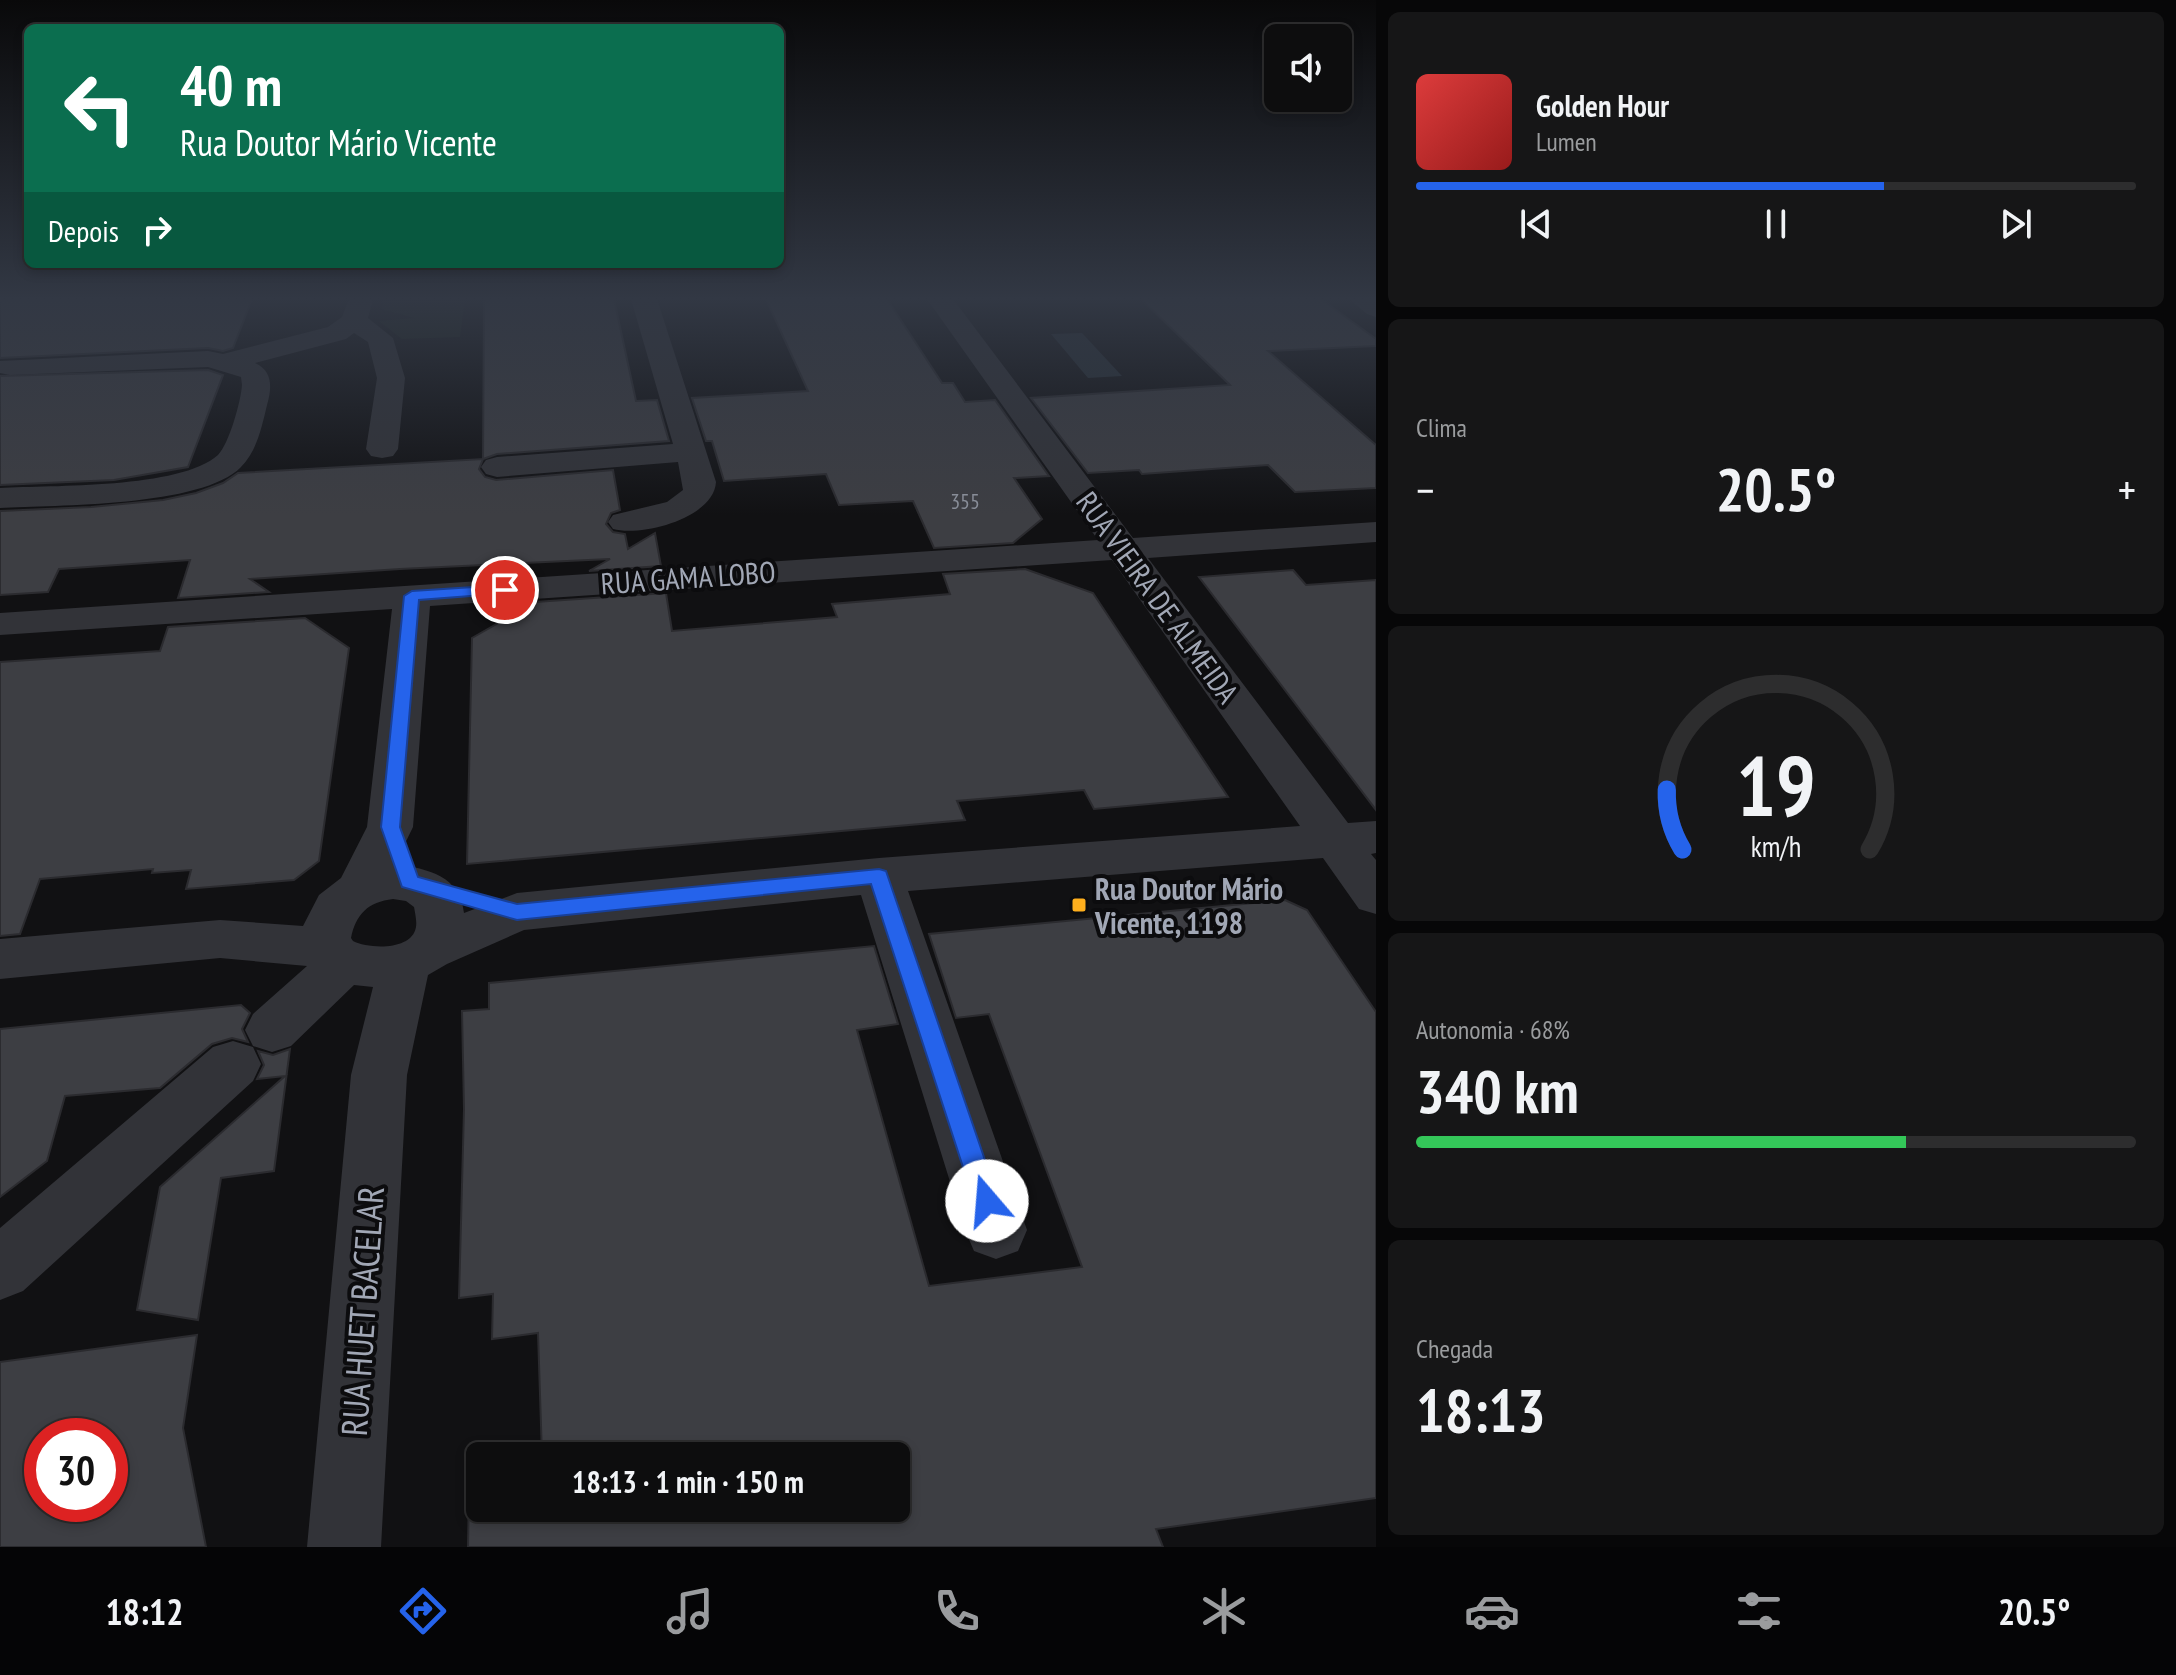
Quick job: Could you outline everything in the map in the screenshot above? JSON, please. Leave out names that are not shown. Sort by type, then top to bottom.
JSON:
[{"type":"street","points":[[0,498],[183,484],[206,476],[225,465],[237,453],[258,386],[254,373],[249,371]]},
{"type":"street","points":[[382,449],[391,378],[389,371]]},
{"type":"street","points":[[625,522],[663,516],[691,502],[699,493],[700,482],[666,371]]},
{"type":"street","name":"RUA VIEIRA DE ALMEIDA","points":[[993,371],[1122,548],[1356,839],[1376,896]]},
{"type":"street","points":[[497,467],[691,452]]},
{"type":"street","name":"RUA GAMA LOBO","points":[[0,624],[1376,532]]},
{"type":"street","points":[[366,941],[390,827],[412,596]]},
{"type":"street","points":[[366,941],[443,924],[438,899],[419,886],[390,827]]},
{"type":"street","points":[[0,959],[220,939],[366,941],[517,912],[879,876],[1356,839]]},
{"type":"street","points":[[879,876],[996,1230]]},
{"type":"street","points":[[0,1269],[252,1047],[366,941],[393,881],[517,912]]},
{"type":"street","name":"RUA HUET BACELAR","points":[[344,1547],[379,1075],[366,941]]},
{"type":"shaded area","points":[[1082,371],[1118,371],[1122,376],[1088,378]]},
{"type":"building","points":[[167,371],[212,371],[223,375],[188,467],[114,480],[0,485],[0,376]]},
{"type":"building","points":[[484,371],[630,371],[636,401],[657,400],[669,441],[497,454],[483,459]]},
{"type":"building","points":[[799,371],[934,371],[942,383],[953,383],[965,402],[995,400],[1049,476],[1014,478],[1042,519],[1013,543],[934,548],[913,501],[839,505],[826,474],[724,481],[712,441],[706,441],[692,398],[808,391]]},
{"type":"building","points":[[1216,371],[1291,371],[1376,445],[1376,488],[1295,492],[1268,465],[1142,474],[1139,470],[1088,473],[1031,398],[1230,385]]},
{"type":"building","points":[[483,459],[479,469],[485,477],[496,480],[613,470],[620,510],[611,513],[606,524],[613,532],[625,534],[628,549],[655,533],[661,566],[589,571],[610,559],[400,569],[250,579],[269,592],[178,598],[190,560],[59,569],[48,592],[0,595],[0,511],[163,500],[196,493],[223,483],[238,473]]},
{"type":"building","points":[[1025,569],[1093,593],[1228,797],[1094,809],[1084,790],[957,801],[965,820],[467,864],[472,638],[535,602],[666,593],[672,631],[837,617],[832,604],[950,594],[943,574]]},
{"type":"building","points":[[1293,570],[1306,585],[1376,580],[1376,810],[1199,577]]},
{"type":"building","points":[[305,618],[349,648],[319,861],[294,880],[186,889],[191,870],[152,873],[153,869],[40,879],[20,934],[0,936],[0,662],[160,651],[168,627]]},
{"type":"building","points":[[1285,900],[1307,910],[1376,1012],[1376,1498],[1156,1529],[1163,1547],[468,1547],[468,1522],[910,1522],[910,1442],[542,1442],[538,1333],[492,1339],[493,1294],[459,1298],[464,1109],[462,1011],[489,1009],[489,983],[874,946],[898,1024],[857,1030],[929,1286],[1082,1267],[989,1014],[956,1018],[929,934]]},
{"type":"building","points":[[241,1005],[250,1013],[242,1029],[248,1042],[232,1038],[212,1044],[160,1088],[65,1096],[47,1161],[0,1197],[0,1029]]},
{"type":"building","points":[[290,1049],[274,1171],[221,1178],[198,1320],[137,1310],[160,1187],[285,1076],[257,1079],[264,1065],[258,1051],[273,1055]]},
{"type":"building","points":[[197,1335],[183,1428],[206,1547],[0,1547],[0,1362]]},
{"type":"place","name":"Rua Doutor Mário Vicente, 1198","points":[[1079,905]]},
{"type":"route","points":[[505,590],[412,596],[390,827],[409,882],[517,912],[879,876],[987,1201]]}]
